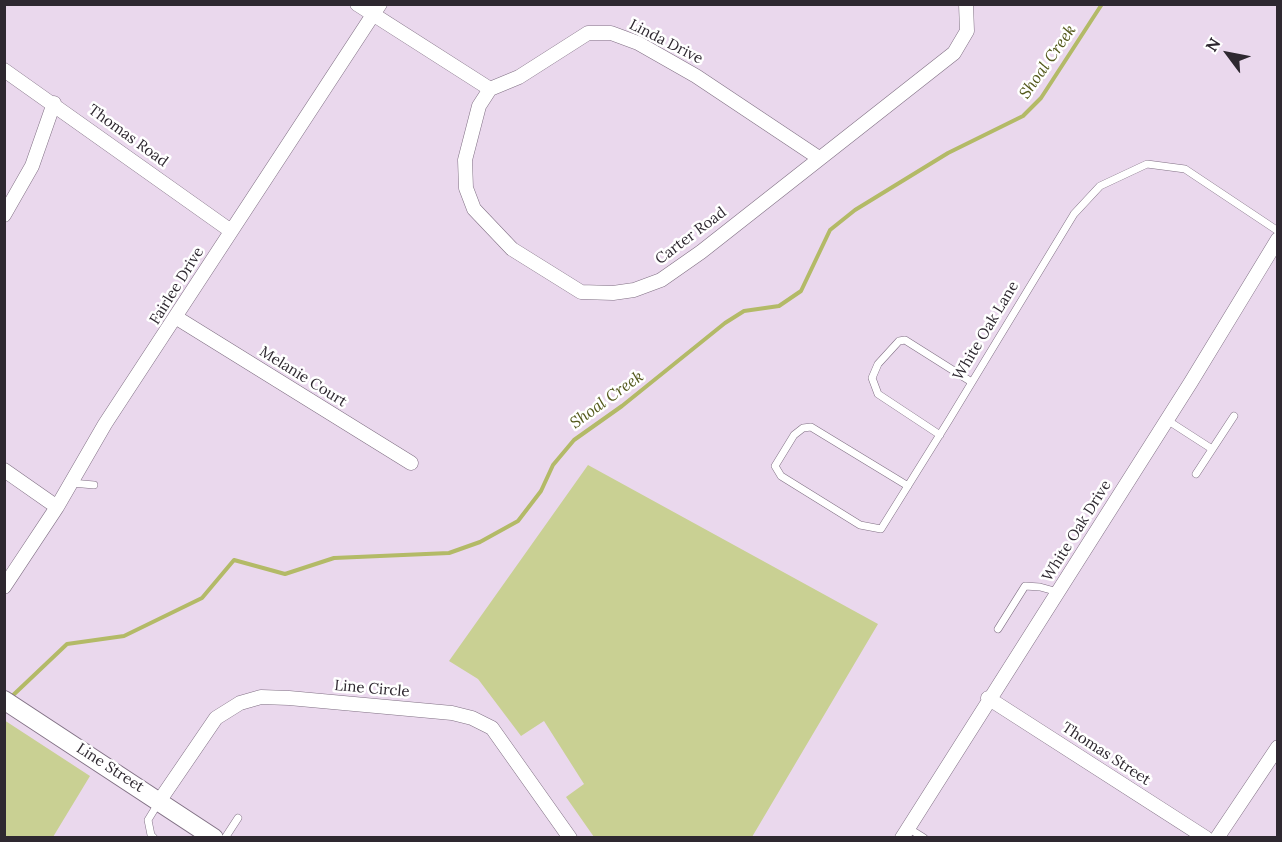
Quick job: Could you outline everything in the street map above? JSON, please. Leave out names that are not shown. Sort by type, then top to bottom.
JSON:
[{"type":"street","points":[[357,4],[377,10],[490,89]]},
{"type":"street","name":"Carter Road","points":[[490,89],[479,106],[465,160],[466,188],[474,209],[512,249],[581,292],[613,293],[634,290],[661,280],[701,252],[954,52],[967,31],[966,4]]},
{"type":"street","name":"Fairlee Drive","points":[[4,586],[72,483],[105,424],[177,318],[231,231],[377,10]]},
{"type":"street","name":"Linda Drive","points":[[490,89],[519,77],[588,33],[611,33],[638,43],[696,76],[819,158]]},
{"type":"street","name":"Thomas Road","points":[[4,70],[54,103],[231,231]]},
{"type":"street","points":[[4,215],[32,166],[54,103]]},
{"type":"street","name":"White Oak Drive","points":[[905,833],[988,698],[1167,420],[1278,239]]},
{"type":"street","name":"Melanie Court","points":[[177,318],[411,463]]},
{"type":"street","points":[[4,470],[57,507]]},
{"type":"street","name":"Line Circle","points":[[160,800],[216,718],[240,703],[261,697],[312,700],[452,713],[472,718],[492,728],[570,837]]},
{"type":"street","name":"Thomas Street","points":[[988,698],[1206,837]]},
{"type":"street","name":"Line Street","points":[[11,704],[214,837]]},
{"type":"street","points":[[1217,837],[1278,747]]},
{"type":"lane","name":"White Oak Lane","points":[[908,486],[811,427],[803,428],[794,435],[779,456],[775,466],[781,476],[860,525],[880,530],[908,486],[940,435],[970,381],[1074,214],[1100,186],[1146,164],[1185,169],[1278,231]]},
{"type":"lane","points":[[940,435],[878,394],[872,378],[878,364],[899,341],[905,340],[970,381]]},
{"type":"lane","points":[[1196,474],[1234,416]]},
{"type":"lane","points":[[1167,420],[1212,449]]},
{"type":"lane","points":[[72,483],[94,485]]},
{"type":"lane","points":[[998,629],[1025,586],[1058,592]]},
{"type":"lane","points":[[154,837],[151,835],[148,820],[160,800]]},
{"type":"lane","points":[[225,837],[238,818]]},
{"type":"lane","points":[[905,833],[924,837]]},
{"type":"green space","points":[[588,465],[878,624],[752,837],[594,837],[566,797],[584,784],[544,721],[521,736],[478,679],[449,661]]},
{"type":"green space","points":[[4,720],[90,776],[53,837],[5,837]]},
{"type":"waterway","name":"Shoal Creek","points":[[9,699],[67,644],[124,636],[202,598],[234,560],[285,574],[334,558],[449,553],[480,542],[518,521],[541,491],[553,465],[574,440],[622,406],[725,323],[744,311],[779,306],[801,291],[830,230],[855,210],[948,153],[1023,116],[1041,98],[1102,4]]}]
